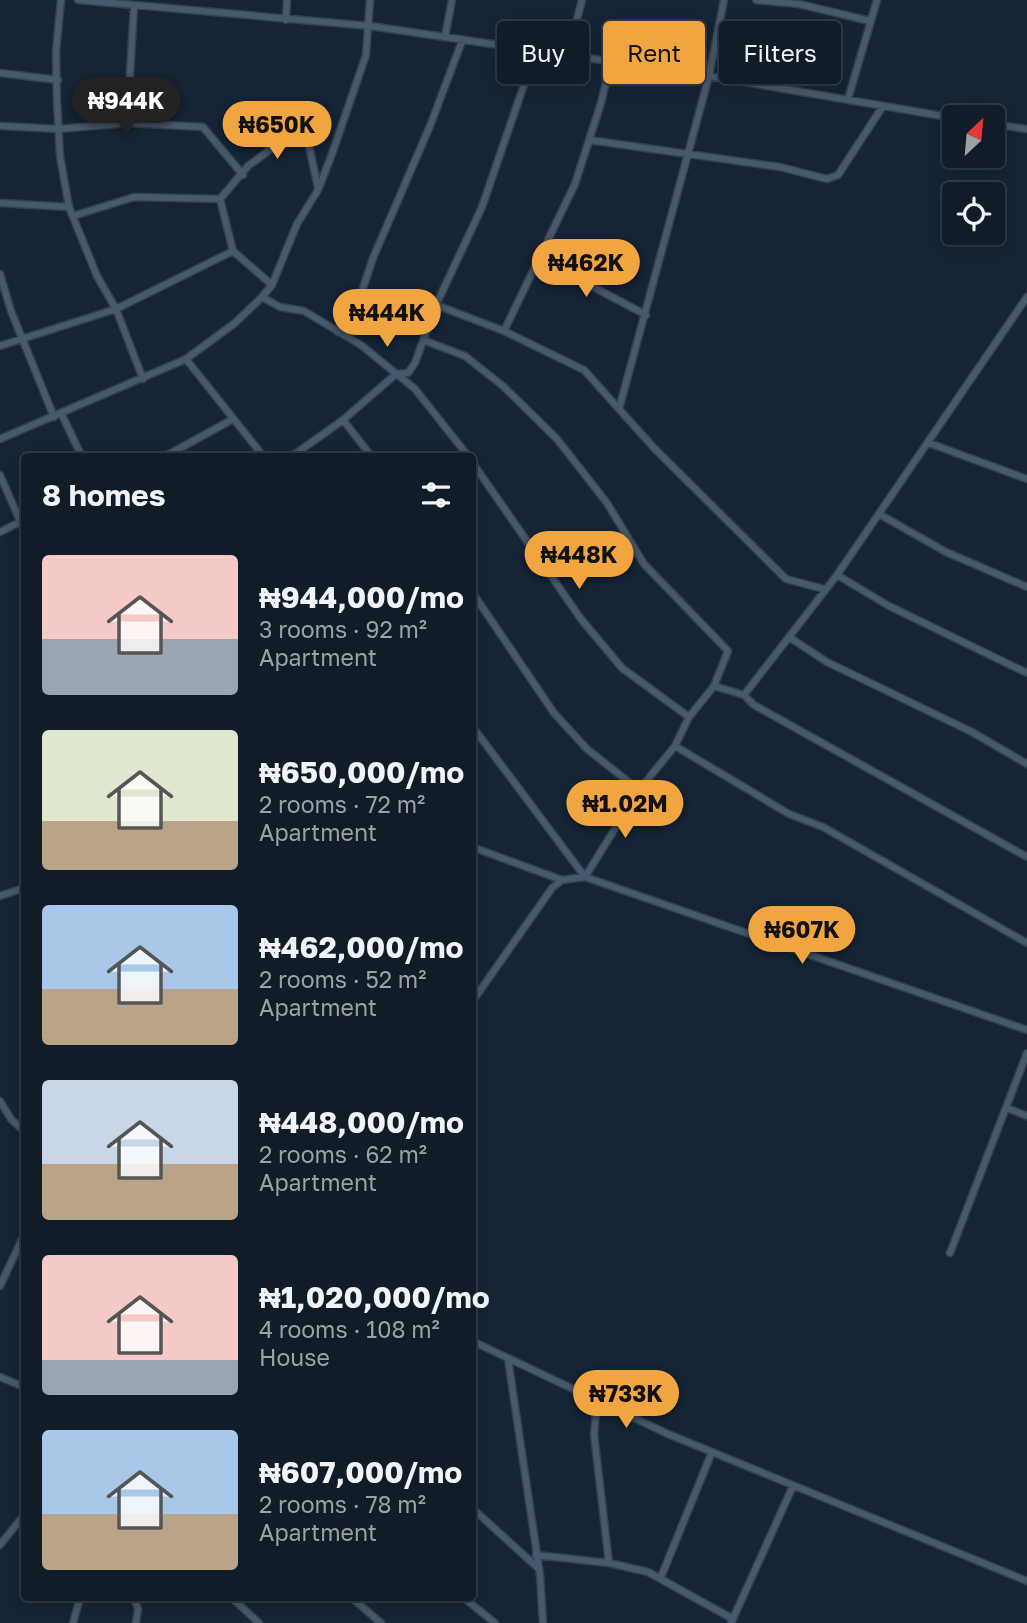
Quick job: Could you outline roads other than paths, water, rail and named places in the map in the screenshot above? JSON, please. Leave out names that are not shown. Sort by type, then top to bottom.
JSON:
[{"type":"street","points":[[61,0],[55,51],[59,129],[69,207],[97,276],[116,309],[143,379]]},
{"type":"street","points":[[78,0],[370,26],[497,45]]},
{"type":"street","points":[[153,8],[154,0]]},
{"type":"street","points":[[286,20],[287,0]]},
{"type":"street","points":[[0,439],[62,415],[186,359],[234,323],[262,297],[272,285],[297,224],[318,190],[366,55],[370,0]]},
{"type":"street","points":[[445,37],[452,0]]},
{"type":"street","points":[[577,21],[582,0]]},
{"type":"street","points":[[619,409],[689,155],[709,76],[724,0]]},
{"type":"street","points":[[756,0],[800,2],[870,21]]},
{"type":"street","points":[[848,99],[877,0]]},
{"type":"street","points":[[127,124],[134,7]]},
{"type":"street","points":[[338,332],[362,291],[462,41]]},
{"type":"street","points":[[0,74],[58,80]]},
{"type":"street","points":[[705,75],[942,116]]},
{"type":"street","points":[[297,453],[343,420],[396,374],[408,373],[424,340],[436,305],[482,207],[524,84]]},
{"type":"street","points":[[504,331],[575,184],[605,84]]},
{"type":"street","points":[[589,140],[780,167],[827,178],[838,175],[883,107]]},
{"type":"street","points":[[0,126],[59,129],[127,124],[204,127],[243,175]]},
{"type":"street","points":[[1005,126],[1027,129]]},
{"type":"street","points":[[73,216],[134,197],[220,199],[248,166],[290,135],[308,141],[318,190]]},
{"type":"street","points":[[220,199],[233,251],[272,285]]},
{"type":"street","points":[[0,203],[69,207]]},
{"type":"street","points":[[0,346],[116,309],[233,251]]},
{"type":"street","points":[[539,258],[646,315]]},
{"type":"street","points":[[0,275],[54,417]]},
{"type":"street","points":[[262,297],[280,307],[303,311],[361,345],[415,389],[466,453]]},
{"type":"street","points":[[744,695],[837,575],[1027,297]]},
{"type":"street","points":[[436,305],[504,331],[584,370],[653,449],[786,579],[824,589]]},
{"type":"street","points":[[424,340],[465,356],[503,386],[557,439],[607,503],[644,564],[727,651],[727,658],[714,687],[689,718],[675,746],[639,790],[585,877]]},
{"type":"street","points":[[186,359],[261,453]]},
{"type":"street","points":[[62,415],[80,453]]},
{"type":"street","points":[[171,453],[233,419]]},
{"type":"street","points":[[343,420],[369,453]]},
{"type":"street","points":[[929,443],[1027,479]]},
{"type":"street","points":[[476,467],[581,619],[622,668],[689,718]]},
{"type":"street","points":[[0,475],[20,522],[0,532]]},
{"type":"street","points":[[879,513],[946,552],[1027,587]]},
{"type":"street","points":[[837,575],[889,606],[1027,673]]},
{"type":"street","points":[[476,598],[554,713],[587,749],[639,790]]},
{"type":"street","points":[[789,637],[827,662],[972,732],[1027,764]]},
{"type":"street","points":[[714,687],[744,695],[754,705],[1027,857]]},
{"type":"street","points":[[476,731],[585,877]]},
{"type":"street","points":[[675,746],[789,814],[823,827],[1027,943]]},
{"type":"street","points":[[476,848],[562,880]]},
{"type":"street","points":[[476,996],[552,887],[562,880],[585,877],[1027,1030]]},
{"type":"street","points":[[0,896],[21,889]]},
{"type":"street","points":[[950,1253],[1027,1053]]},
{"type":"street","points":[[0,1101],[11,1119],[21,1128]]},
{"type":"street","points":[[1007,1108],[1027,1116]]},
{"type":"street","points":[[0,1286],[21,1241]]},
{"type":"street","points":[[476,1343],[597,1403],[1027,1581]]},
{"type":"street","points":[[508,1359],[538,1568],[542,1623]]},
{"type":"street","points":[[0,1377],[21,1386]]},
{"type":"street","points":[[597,1403],[594,1434],[608,1563]]},
{"type":"street","points":[[661,1577],[712,1452]]},
{"type":"street","points":[[536,1555],[608,1563],[661,1577],[732,1621],[793,1486]]},
{"type":"street","points":[[476,1512],[538,1568]]},
{"type":"street","points":[[0,1545],[21,1518]]},
{"type":"street","points":[[72,1623],[79,1601]]},
{"type":"street","points":[[135,1601],[138,1609],[136,1623]]},
{"type":"street","points":[[235,1601],[259,1623]]},
{"type":"street","points":[[355,1601],[381,1623]]},
{"type":"street","points":[[468,1601],[495,1623]]}]
